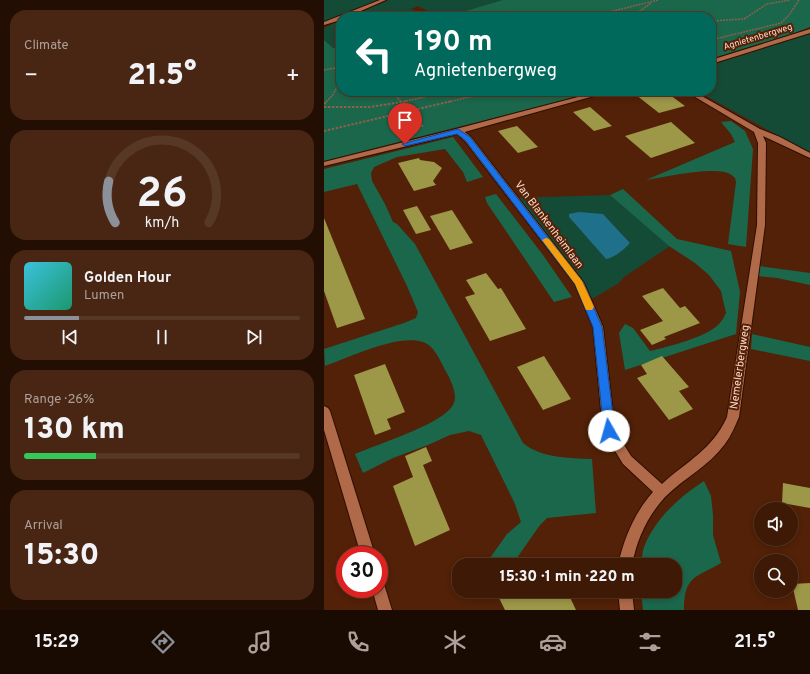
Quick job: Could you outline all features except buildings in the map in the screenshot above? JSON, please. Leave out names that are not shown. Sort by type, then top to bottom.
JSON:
[{"type":"street","name":"Agnietenbergweg","points":[[716,60],[810,31]]},
{"type":"street","points":[[324,164],[458,131],[590,96]]},
{"type":"street","points":[[697,96],[743,121],[756,131],[777,139],[810,156]]},
{"type":"street","name":"Van Blankenheimlaan","points":[[458,131],[468,139],[579,283],[598,327],[609,431],[627,460],[662,492]]},
{"type":"street","name":"Nemelerbergweg","points":[[626,558],[635,530],[652,503],[662,492],[708,455],[719,443],[733,417],[761,225],[762,143],[756,131]]},
{"type":"street","points":[[324,411],[365,546]]},
{"type":"street","points":[[381,598],[385,610]]},
{"type":"street","points":[[626,598],[627,610]]},
{"type":"lane","points":[[356,12],[384,0]]},
{"type":"lane","points":[[324,24],[336,20]]},
{"type":"path","points":[[638,12],[658,0]]},
{"type":"path","points":[[611,12],[662,0]]},
{"type":"path","points":[[716,20],[744,19],[762,9],[766,4],[790,0]]},
{"type":"path","points":[[716,39],[781,23],[789,15],[799,0]]},
{"type":"path","points":[[324,70],[336,68]]},
{"type":"path","points":[[324,104],[332,96],[336,89]]},
{"type":"path","points":[[396,96],[433,137]]},
{"type":"path","points":[[324,107],[360,107],[389,104],[429,96]]},
{"type":"path","points":[[324,131],[472,96]]},
{"type":"green space","points":[[324,0],[380,0],[349,12],[336,12],[336,17],[324,22]]},
{"type":"green space","points":[[389,0],[504,0],[462,12],[429,12],[418,6],[411,9],[417,12],[360,12]]},
{"type":"green space","points":[[503,0],[810,0],[810,27],[716,57],[716,12],[462,12]]},
{"type":"green space","points":[[336,22],[336,47],[333,48],[324,40],[324,28]]},
{"type":"green space","points":[[810,34],[810,153],[706,96],[716,96],[716,63]]},
{"type":"green space","points":[[324,40],[333,48],[336,47],[336,96],[579,96],[324,161]]},
{"type":"green space","points":[[731,121],[745,131],[753,149],[746,247],[728,244],[736,182],[735,178],[731,174],[720,171],[710,171],[646,180],[735,142],[731,134],[721,122]]},
{"type":"green space","points":[[453,137],[483,177],[467,182],[463,172],[445,149],[397,157],[374,167],[371,173],[372,181],[393,222],[397,224],[415,244],[523,443],[538,452],[556,456],[592,459],[596,513],[547,518],[540,525],[517,558],[490,558],[507,534],[521,522],[515,504],[481,435],[469,431],[450,435],[393,458],[363,473],[355,454],[420,428],[444,415],[455,401],[454,388],[433,349],[420,341],[408,340],[393,342],[363,351],[325,366],[324,349],[404,323],[416,318],[418,312],[407,286],[357,184],[324,192],[324,169]]},
{"type":"green space","points":[[623,189],[677,239],[731,251],[740,292],[736,334],[625,370],[619,333],[625,324],[633,328],[650,351],[686,341],[706,333],[719,324],[726,313],[721,291],[709,275],[695,263],[669,246],[610,195]]},
{"type":"green space","points":[[496,194],[543,255],[572,297],[554,302],[487,203],[485,197]]},
{"type":"green space","points":[[610,195],[670,246],[624,277],[619,283],[590,300],[512,198]],"holes":[[[569,214],[603,214],[630,243],[619,253],[606,259],[569,217]]]},
{"type":"green space","points":[[759,266],[810,273],[810,285],[777,278],[757,276]]},
{"type":"green space","points":[[752,334],[810,347],[810,361],[751,349]]},
{"type":"green space","points":[[704,481],[711,496],[713,535],[721,563],[698,575],[689,584],[686,590],[684,610],[643,610],[642,598],[682,598],[682,558],[642,558],[643,549],[654,527],[661,518],[686,494]]},
{"type":"water","points":[[579,212],[603,214],[630,243],[619,253],[606,259],[569,217],[569,214]]},
{"type":"slow traffic","points":[[546,240],[579,283],[589,307]]},
{"type":"route","points":[[405,144],[458,131],[468,139],[579,283],[598,327],[609,431]]}]
